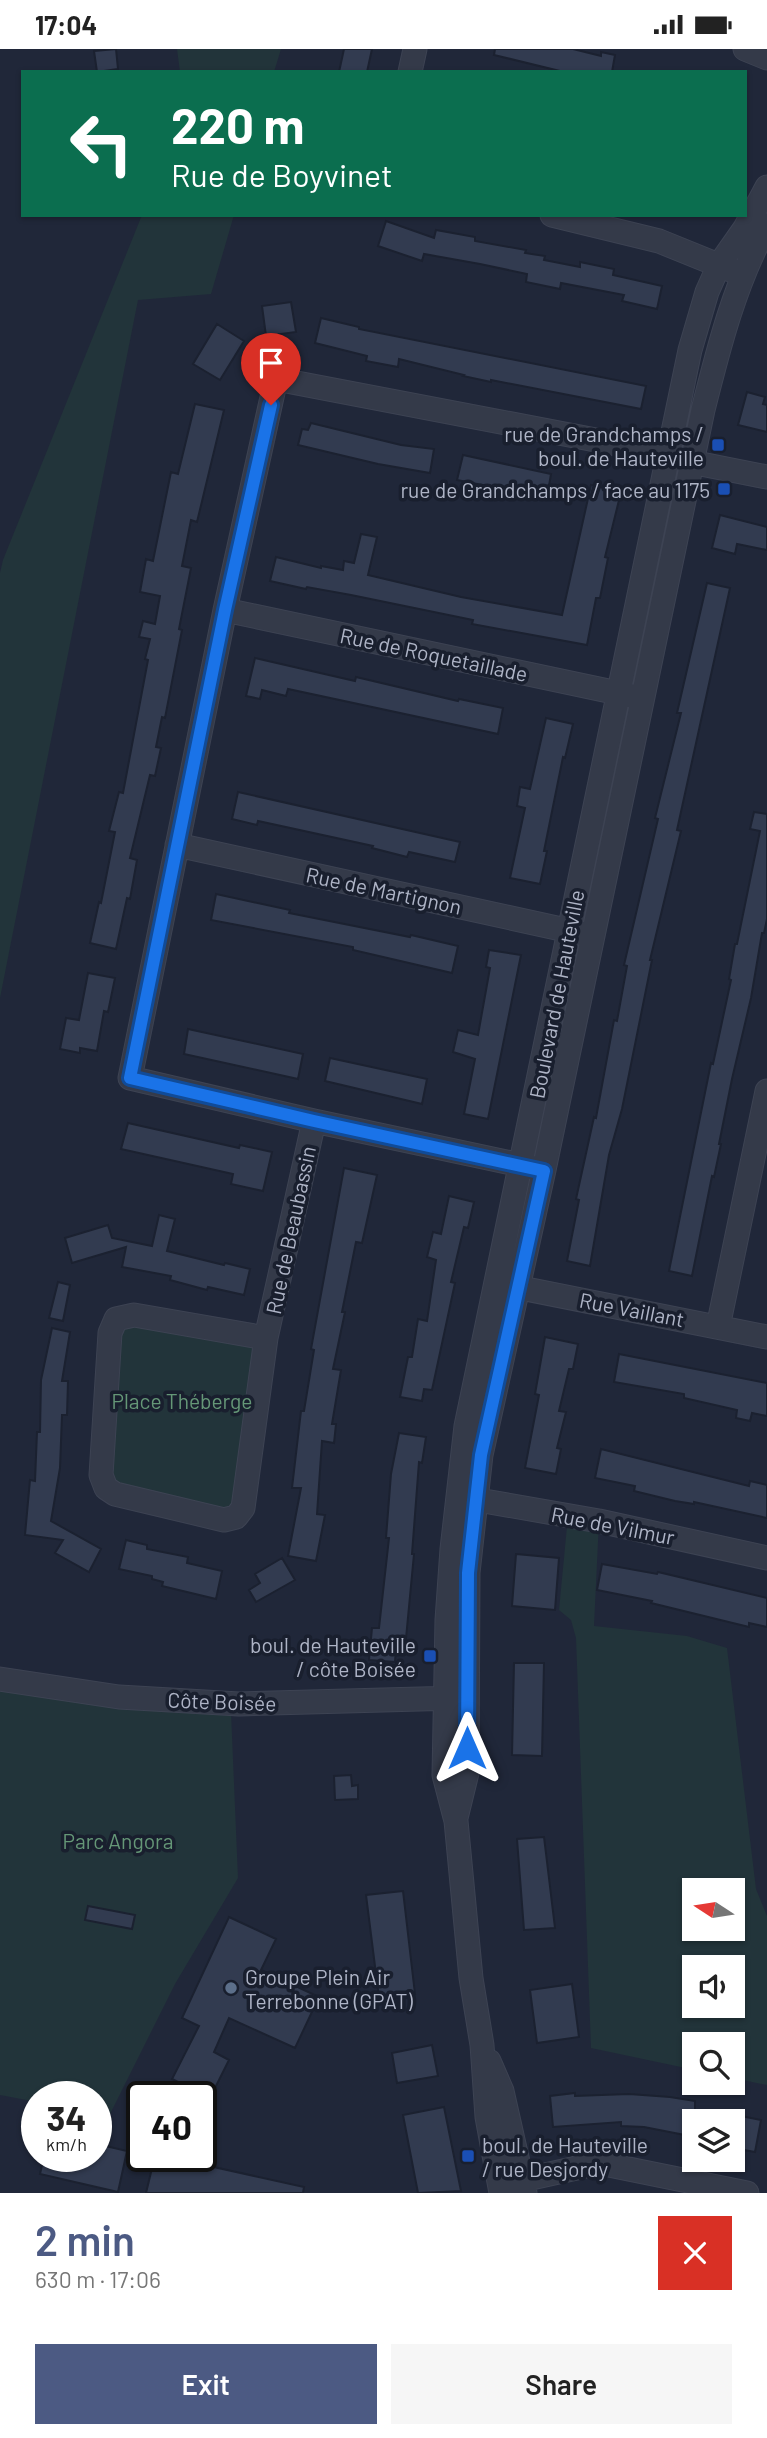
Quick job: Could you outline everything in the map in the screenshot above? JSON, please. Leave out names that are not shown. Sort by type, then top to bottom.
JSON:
[{"type":"street","points":[[410,70],[415,49]]},
{"type":"street","points":[[745,49],[767,58]]},
{"type":"street","name":"Boulevard de Hauteville","points":[[500,2189],[487,2117],[482,2045],[471,1978],[456,1821],[444,1776],[456,1698],[468,1573],[466,1498],[481,1455],[508,1285],[521,1165],[690,350],[706,292],[719,265],[745,228],[767,187]]},
{"type":"street","points":[[560,217],[659,241],[743,275]]},
{"type":"street","name":"Boulevard de Hauteville","points":[[508,1285],[544,1171],[691,462],[726,322],[743,275],[767,225]]},
{"type":"street","points":[[544,1171],[130,1078],[225,610],[276,379],[653,451],[691,462],[767,477]]},
{"type":"street","name":"Rue de Roquetaillade","points":[[225,610],[642,698]]},
{"type":"street","name":"Rue de Martignon","points":[[177,845],[592,935]]},
{"type":"street","points":[[718,1327],[767,1091]]},
{"type":"street","name":"Rue de Beaubassin","points":[[267,1338],[134,1315],[116,1319],[110,1333],[102,1475],[106,1488],[115,1494],[224,1520],[236,1517],[243,1508],[267,1338],[314,1121]]},
{"type":"street","name":"Rue Vaillant","points":[[508,1285],[767,1336]]},
{"type":"street","name":"Rue de Vilmur","points":[[466,1498],[599,1521],[767,1559]]},
{"type":"street","name":"Côte Boisée","points":[[0,1679],[119,1697],[239,1704],[456,1698]]},
{"type":"street","name":"Boulevard de Hauteville","points":[[482,2045],[502,2091],[524,2186]]},
{"type":"street","points":[[500,2189],[524,2186],[599,2163],[747,2193]]},
{"type":"green space","points":[[177,49],[281,49],[275,70],[180,70]]},
{"type":"green space","points":[[141,217],[233,217],[211,294],[138,300],[0,998],[0,573]]},
{"type":"green space","name":"Place Théberge","points":[[116,1319],[266,1338],[236,1517],[106,1488]]},
{"type":"green space","points":[[568,1516],[599,1521],[594,1626],[687,1636],[727,1648],[756,1889],[767,1916],[767,2085],[745,2080],[745,2032],[682,2032],[682,2067],[591,2048],[576,1638],[571,1620],[559,1610]]},
{"type":"green space","name":"Parc Angora","points":[[0,1689],[231,1712],[238,1878],[175,1984],[112,2110],[112,2081],[21,2081],[21,2099],[0,2095]]},
{"type":"building","points":[[116,49],[118,69],[97,70],[94,51]]},
{"type":"building","points":[[344,49],[372,49],[367,70],[339,70]]},
{"type":"building","points":[[495,49],[573,49],[601,56],[601,52],[615,55],[612,70],[556,70],[494,55]]},
{"type":"building","points":[[386,221],[434,238],[436,230],[475,237],[475,241],[526,250],[525,253],[545,256],[544,260],[580,267],[580,262],[614,269],[613,275],[662,286],[657,309],[622,301],[624,295],[561,283],[560,289],[526,282],[527,274],[480,264],[424,254],[422,261],[378,246]]},
{"type":"building","points":[[291,302],[296,332],[266,336],[262,306]]},
{"type":"building","points":[[321,318],[359,329],[646,386],[641,409],[491,382],[399,359],[398,367],[366,361],[367,356],[315,343]]},
{"type":"building","points":[[217,324],[244,341],[220,380],[193,364]]},
{"type":"building","points":[[747,392],[765,397],[763,404],[767,405],[767,432],[738,425]]},
{"type":"building","points":[[195,404],[224,410],[197,522],[191,520],[182,566],[191,568],[179,629],[182,630],[165,718],[162,717],[156,747],[161,748],[155,776],[150,775],[130,858],[137,860],[130,899],[127,898],[116,949],[90,943],[115,832],[109,831],[119,792],[123,793],[148,660],[145,659],[150,639],[139,637],[143,621],[155,624],[160,596],[140,592],[146,559],[153,561],[171,472],[178,474]]},
{"type":"building","points":[[311,423],[401,445],[434,449],[430,473],[298,445],[302,429],[308,430]]},
{"type":"building","points":[[463,455],[551,474],[547,498],[457,480]]},
{"type":"building","points":[[591,485],[621,492],[605,557],[608,558],[600,598],[596,598],[587,645],[472,624],[473,620],[351,595],[270,581],[276,557],[321,568],[343,570],[344,561],[354,563],[361,534],[377,537],[368,575],[461,597],[562,615]]},
{"type":"building","points":[[720,515],[767,527],[767,550],[737,544],[735,554],[712,548]]},
{"type":"building","points":[[707,583],[730,588],[677,830],[681,831],[650,960],[622,1109],[609,1155],[590,1266],[567,1261],[579,1200],[576,1199],[594,1117],[596,1118],[614,1020],[617,1021],[627,966],[624,965],[658,819],[655,818],[681,713],[677,713]]},
{"type":"building","points":[[255,658],[355,681],[356,677],[458,701],[459,699],[503,708],[498,734],[288,689],[286,696],[262,690],[260,699],[246,696]]},
{"type":"building","points":[[546,718],[573,724],[565,758],[563,757],[540,884],[510,878],[525,808],[517,806],[520,787],[530,789]]},
{"type":"building","points":[[238,792],[460,842],[455,862],[409,852],[407,857],[372,848],[373,846],[258,821],[257,825],[232,819]]},
{"type":"building","points":[[754,812],[767,814],[767,919],[692,1276],[669,1271],[760,831],[750,829]]},
{"type":"building","points":[[216,894],[290,910],[289,913],[458,946],[452,973],[353,950],[353,947],[211,920]]},
{"type":"building","points":[[489,950],[521,955],[488,1119],[464,1114],[475,1059],[453,1052],[458,1030],[478,1035],[490,968],[486,967]]},
{"type":"building","points":[[88,973],[115,978],[108,1012],[104,1011],[97,1051],[80,1048],[80,1053],[60,1049],[66,1018],[79,1020]]},
{"type":"building","points":[[188,1029],[303,1054],[298,1079],[184,1054]]},
{"type":"building","points":[[330,1058],[427,1079],[422,1104],[325,1081]]},
{"type":"building","points":[[128,1123],[239,1148],[240,1145],[272,1152],[263,1191],[231,1184],[233,1174],[121,1149]]},
{"type":"building","points":[[344,1168],[377,1175],[362,1243],[356,1242],[342,1312],[345,1312],[333,1369],[341,1370],[332,1424],[336,1424],[334,1443],[322,1441],[317,1514],[325,1515],[316,1561],[288,1556],[301,1488],[292,1488],[301,1411],[304,1411],[314,1350],[311,1349]]},
{"type":"building","points":[[449,1196],[474,1202],[468,1228],[464,1227],[451,1282],[455,1283],[432,1390],[424,1389],[422,1401],[400,1397],[408,1357],[412,1357],[418,1319],[427,1321],[436,1260],[427,1257],[433,1232],[441,1234]]},
{"type":"building","points":[[159,1215],[175,1219],[167,1251],[250,1269],[244,1295],[208,1287],[207,1290],[170,1280],[171,1276],[122,1267],[126,1247],[72,1263],[65,1238],[108,1225],[112,1238],[152,1246]]},
{"type":"building","points":[[58,1282],[70,1285],[63,1321],[49,1318]]},
{"type":"building","points":[[52,1328],[70,1332],[62,1381],[68,1381],[67,1415],[62,1415],[60,1468],[51,1521],[101,1549],[89,1572],[55,1553],[63,1540],[25,1535],[30,1480],[35,1481],[41,1380]]},
{"type":"building","points":[[545,1337],[578,1344],[559,1411],[566,1412],[557,1448],[561,1449],[556,1474],[525,1468],[539,1395],[535,1394]]},
{"type":"building","points":[[619,1354],[767,1383],[767,1416],[752,1413],[750,1421],[736,1418],[737,1410],[684,1398],[684,1394],[614,1382]]},
{"type":"building","points":[[399,1433],[426,1437],[422,1463],[419,1462],[405,1649],[396,1648],[395,1662],[369,1660],[372,1628],[379,1628],[389,1538],[386,1538],[391,1474]]},
{"type":"building","points":[[601,1449],[749,1486],[750,1481],[767,1485],[767,1518],[694,1502],[675,1501],[634,1491],[635,1486],[595,1478]]},
{"type":"building","points":[[126,1540],[147,1545],[147,1549],[188,1557],[187,1563],[222,1571],[216,1599],[162,1586],[163,1582],[152,1579],[152,1576],[119,1569]]},
{"type":"building","points":[[516,1554],[559,1558],[555,1610],[512,1606]]},
{"type":"building","points":[[282,1558],[295,1580],[256,1602],[249,1590],[260,1583],[255,1574]]},
{"type":"building","points":[[602,1564],[657,1574],[658,1572],[767,1598],[767,1627],[749,1623],[749,1627],[651,1603],[652,1601],[597,1590]]},
{"type":"building","points":[[514,1663],[544,1663],[542,1756],[512,1755]]},
{"type":"building","points":[[351,1775],[352,1786],[358,1785],[358,1799],[335,1800],[334,1776]]},
{"type":"building","points":[[544,1837],[555,1928],[524,1930],[517,1839]]},
{"type":"building","points":[[403,1891],[415,1994],[379,1998],[366,1895]]},
{"type":"building","points":[[88,1906],[135,1915],[132,1929],[85,1920]]},
{"type":"building","points":[[229,1917],[276,1939],[261,1970],[319,1997],[295,2048],[229,2018],[214,2052],[229,2060],[217,2084],[217,2081],[172,2079],[199,2026],[182,2018]]},
{"type":"building","points":[[572,1984],[579,2037],[537,2043],[530,1990]]},
{"type":"building","points":[[432,2045],[438,2076],[397,2083],[392,2053]]},
{"type":"building","points":[[575,2093],[575,2096],[629,2094],[670,2097],[695,2101],[695,2109],[682,2109],[682,2134],[644,2127],[621,2126],[621,2122],[553,2127],[550,2096]]},
{"type":"building","points":[[444,2107],[461,2191],[418,2193],[403,2115]]},
{"type":"building","points":[[745,2117],[761,2120],[755,2152],[745,2150]]},
{"type":"building","points":[[112,2148],[126,2151],[118,2192],[40,2174],[112,2172]]},
{"type":"building","points":[[217,2168],[304,2187],[303,2193],[146,2193],[151,2172],[217,2172]]},
{"type":"place","name":"rue de Grandchamps / boul. de Hauteville","points":[[718,445]]},
{"type":"place","name":"rue de Grandchamps / face au 1175","points":[[724,489]]},
{"type":"place","name":"boul. de Hauteville / côte Boisée","points":[[430,1656]]},
{"type":"place","name":"Groupe Plein Air Terrebonne (GPAT)","points":[[231,1988]]},
{"type":"place","name":"boul. de Hauteville / rue Desjordy","points":[[468,2156]]},
{"type":"route","points":[[271,405],[225,610],[130,1078],[544,1171],[481,1455],[475,1499],[468,1573],[467,1748]]}]
